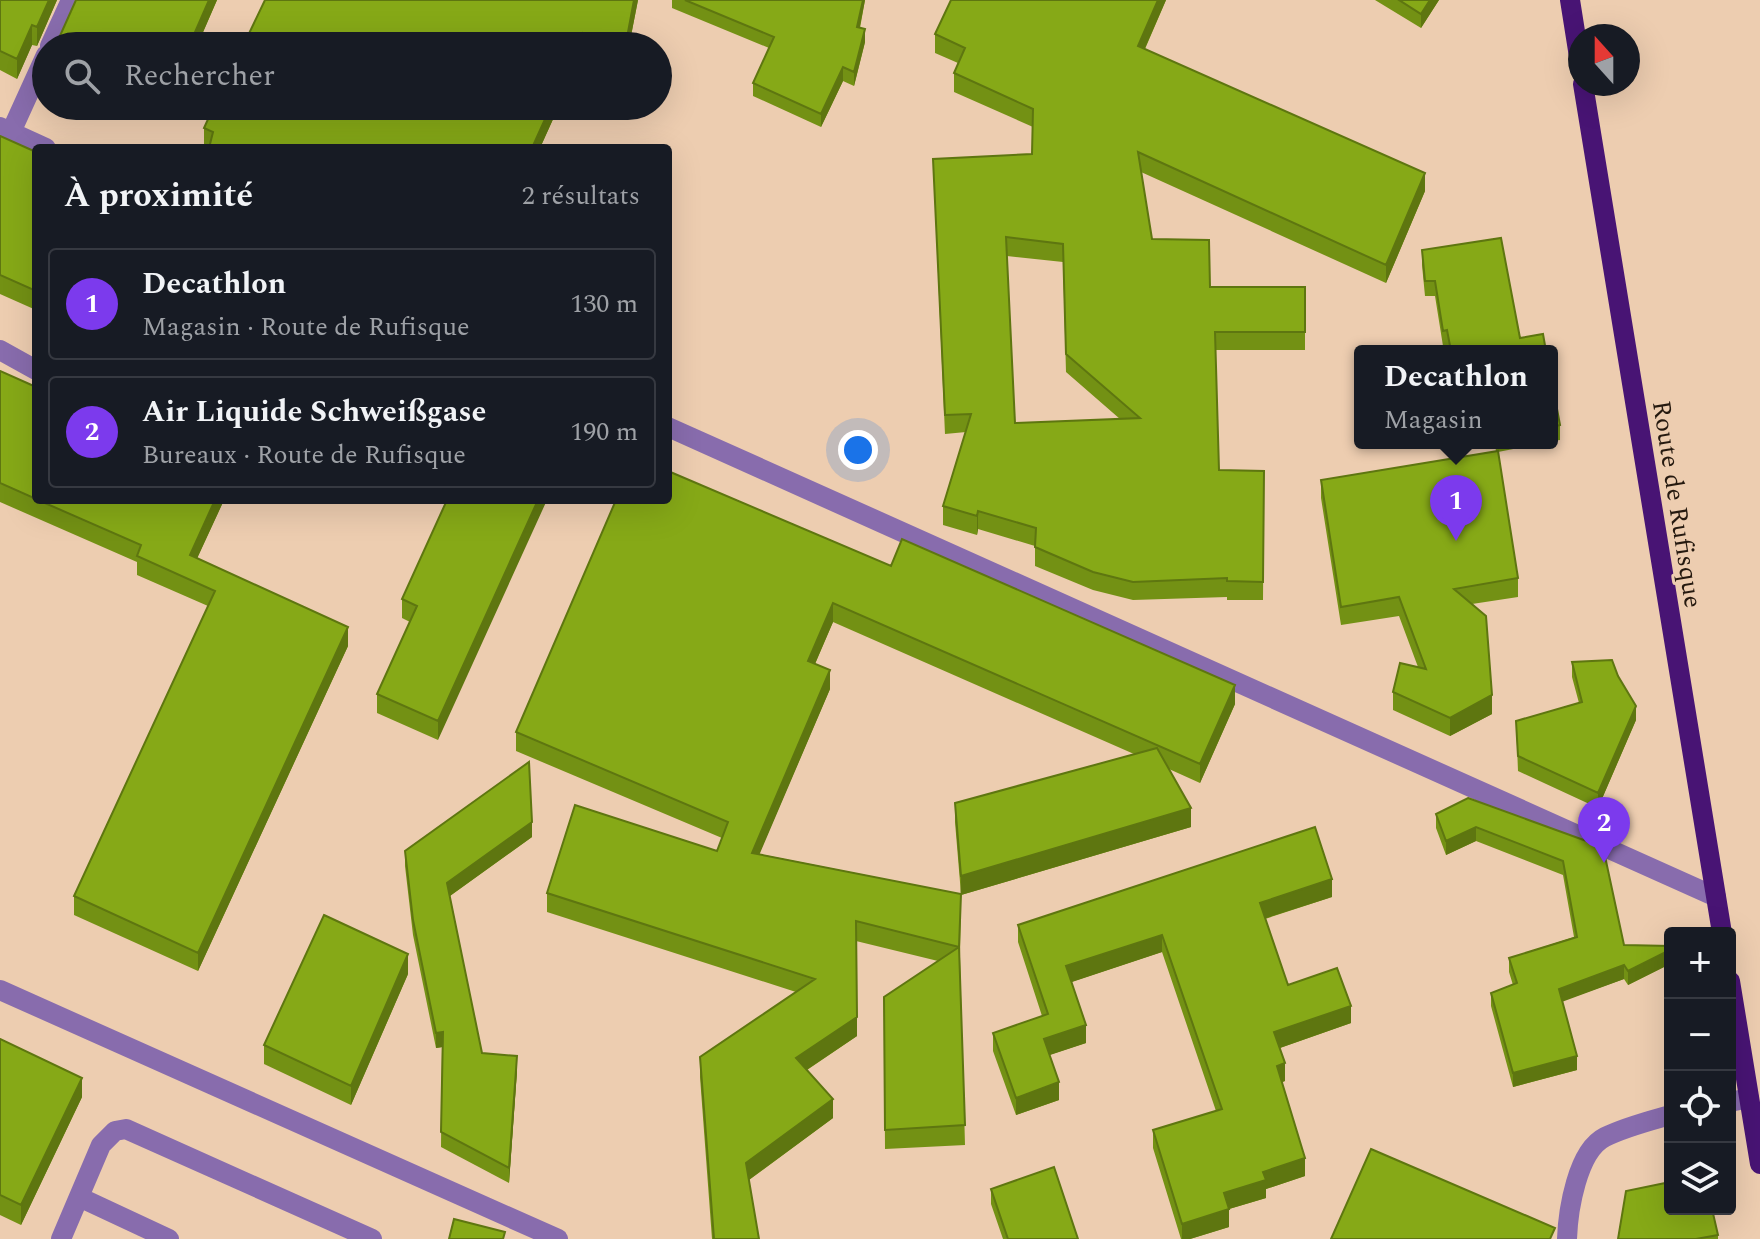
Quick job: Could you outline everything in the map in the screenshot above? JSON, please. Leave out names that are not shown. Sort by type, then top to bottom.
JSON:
[{"type":"main road","points":[[1569,1],[1573,24]]},
{"type":"main road","name":"Route de Rufisque","points":[[1585,96],[1721,927]]},
{"type":"main road","points":[[1732,999],[1740,1100],[1760,1164]]},
{"type":"street","points":[[56,32],[71,0]]},
{"type":"street","points":[[32,81],[5,130],[37,144]]},
{"type":"street","points":[[0,350],[32,368]]},
{"type":"street","points":[[672,429],[1716,897]]},
{"type":"street","points":[[0,990],[558,1239]]},
{"type":"street","points":[[1567,1239],[1578,1176],[1589,1152],[1602,1138],[1664,1117]]},
{"type":"street","points":[[61,1239],[101,1145],[115,1131],[126,1129],[372,1239]]},
{"type":"street","points":[[79,1197],[169,1239]]},
{"type":"building","points":[[0,0],[49,0],[37,27],[32,25],[17,59],[0,51]]},
{"type":"building","points":[[76,0],[209,0],[195,32],[62,32]]},
{"type":"building","points":[[265,0],[634,0],[628,32],[250,32]]},
{"type":"building","points":[[685,0],[863,0],[857,27],[865,29],[854,72],[843,67],[821,114],[753,83],[774,37]]},
{"type":"building","points":[[951,0],[1158,0],[1138,46],[1425,173],[1386,265],[1138,152],[1152,239],[1209,240],[1210,287],[1305,287],[1305,332],[1215,332],[1219,470],[1264,471],[1263,582],[1227,581],[1227,578],[1133,582],[1093,572],[1035,547],[1036,528],[978,511],[977,516],[943,506],[971,414],[945,415],[933,159],[1032,154],[1033,109],[954,73],[965,48],[935,34]],"holes":[[[1006,237],[1063,244],[1066,354],[1140,418],[1015,423]]]},
{"type":"building","points":[[1399,0],[1430,0],[1421,14]]},
{"type":"building","points":[[208,120],[545,120],[534,144],[210,144],[213,132],[204,128]]},
{"type":"building","points":[[0,136],[32,150],[32,289],[0,275]]},
{"type":"building","points":[[1501,238],[1520,338],[1543,334],[1545,345],[1450,345],[1447,330],[1443,331],[1435,281],[1425,281],[1422,250]]},
{"type":"building","points":[[0,371],[32,385],[32,497],[0,483]]},
{"type":"building","points":[[1498,451],[1518,578],[1454,589],[1486,616],[1492,695],[1450,718],[1393,692],[1400,663],[1426,669],[1399,597],[1341,607],[1321,480]]},
{"type":"building","points":[[672,473],[891,566],[902,539],[1235,685],[1200,764],[833,603],[808,661],[830,670],[752,853],[961,894],[959,947],[856,921],[857,1017],[796,1058],[833,1099],[746,1163],[759,1239],[714,1239],[700,1057],[815,979],[547,893],[575,805],[717,851],[728,822],[516,732],[614,504],[672,504]]},
{"type":"building","points":[[47,504],[213,504],[190,555],[348,627],[198,953],[74,896],[215,591],[137,556],[141,545]]},
{"type":"building","points":[[445,504],[536,504],[438,721],[377,694],[417,606],[402,599]]},
{"type":"building","points":[[1612,660],[1636,706],[1598,793],[1518,756],[1516,721],[1582,702],[1572,662]]},
{"type":"building","points":[[1157,748],[1191,808],[961,876],[955,803]]},
{"type":"building","points":[[529,762],[532,822],[447,883],[482,1053],[517,1056],[509,1168],[441,1132],[443,1032],[436,1033],[413,920],[405,851]]},
{"type":"building","points":[[1468,798],[1603,847],[1624,945],[1664,946],[1664,953],[1628,971],[1624,965],[1559,989],[1577,1056],[1513,1073],[1491,993],[1517,983],[1509,958],[1577,937],[1563,861],[1476,827],[1446,841],[1436,814]]},
{"type":"building","points":[[1315,827],[1332,879],[1260,903],[1288,985],[1337,968],[1351,1006],[1274,1032],[1285,1063],[1277,1066],[1305,1158],[1263,1172],[1266,1180],[1224,1193],[1229,1209],[1182,1224],[1153,1130],[1222,1109],[1162,935],[1066,966],[1086,1025],[1044,1039],[1059,1082],[1016,1098],[993,1033],[1048,1014],[1018,925]]},
{"type":"building","points":[[324,915],[408,954],[351,1086],[264,1045]]},
{"type":"building","points":[[959,947],[965,1125],[885,1130],[884,997]]},
{"type":"building","points":[[0,1039],[82,1078],[21,1205],[0,1195]]},
{"type":"building","points":[[1371,1149],[1555,1228],[1550,1239],[1331,1239]]},
{"type":"building","points":[[1054,1167],[1078,1239],[1008,1239],[991,1189]]},
{"type":"building","points":[[1664,1183],[1664,1215],[1713,1215],[1718,1235],[1696,1239],[1618,1239],[1626,1191]]},
{"type":"building","points":[[454,1219],[505,1232],[503,1239],[449,1239]]},
{"type":"place","name":"Decathlon","points":[[1456,541]]},
{"type":"place","name":"Air Liquide Schweißgase","points":[[1604,863]]}]
